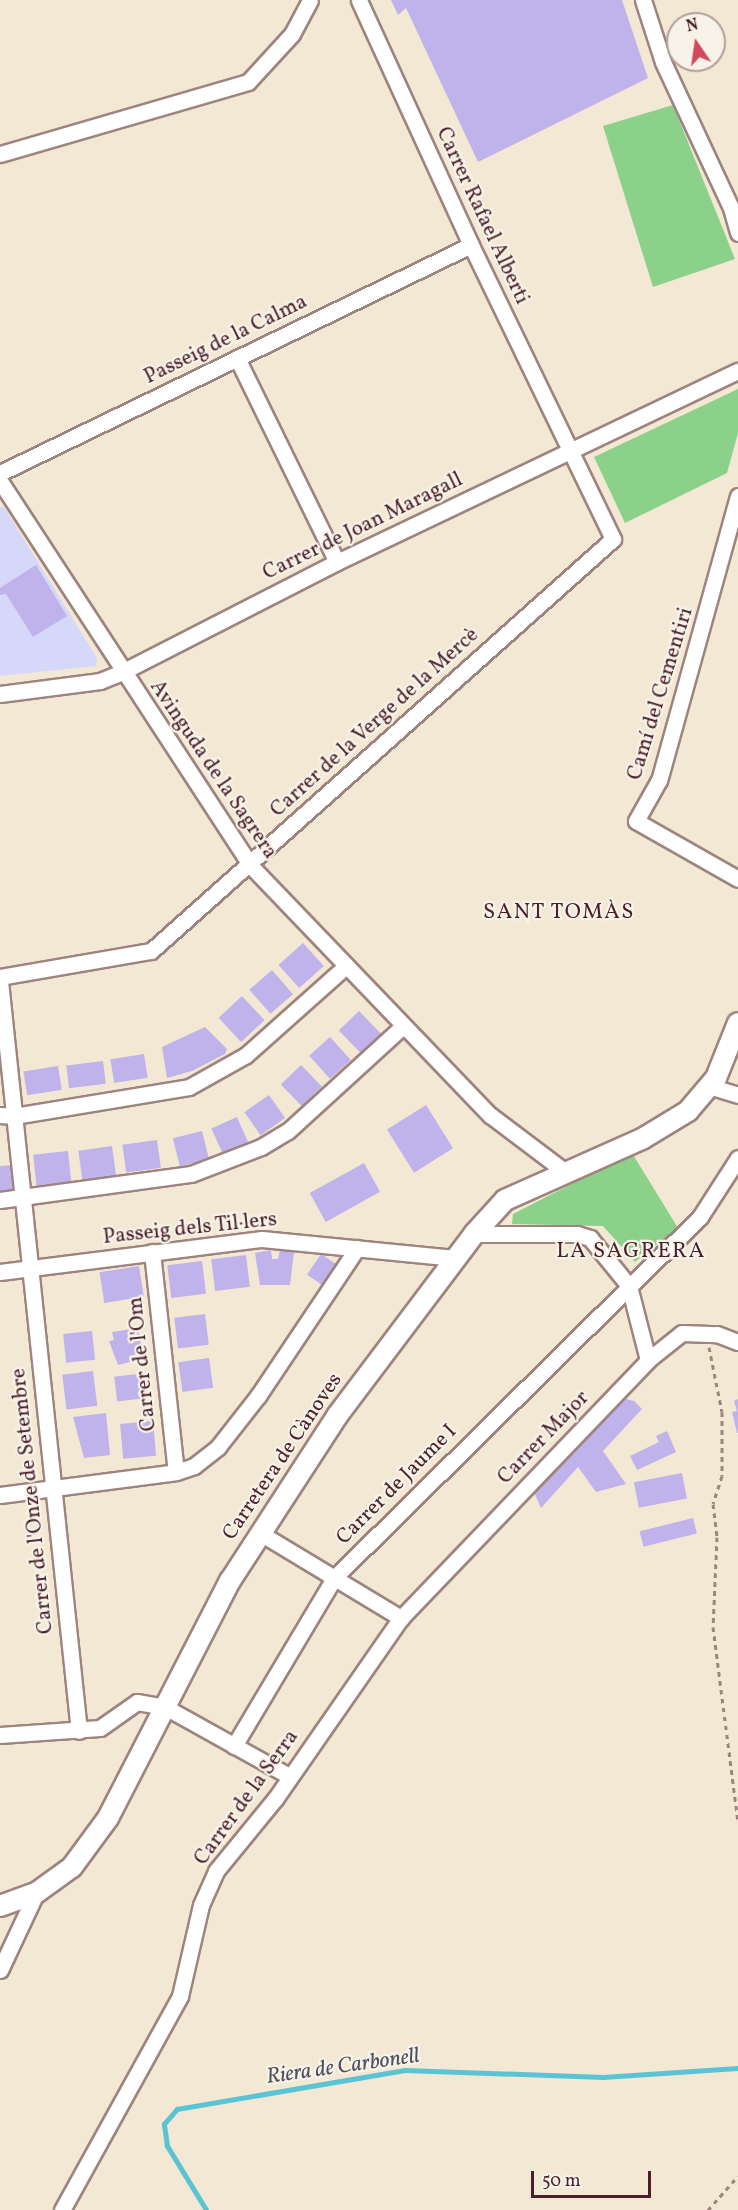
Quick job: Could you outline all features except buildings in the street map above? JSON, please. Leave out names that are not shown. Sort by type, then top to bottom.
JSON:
[{"type":"street","points":[[0,154],[248,82],[292,34],[310,0]]},
{"type":"street","name":"Carrer Rafael Alberti","points":[[359,0],[569,450]]},
{"type":"street","points":[[643,0],[663,62],[735,207],[738,234]]},
{"type":"street","name":"Passeig de la Calma","points":[[0,473],[471,244]]},
{"type":"street","points":[[237,358],[337,562]]},
{"type":"street","name":"Carrer de Joan Maragall","points":[[0,694],[100,681],[122,672],[337,562],[738,371]]},
{"type":"street","name":"Carrer de la Verge de la Mercè","points":[[0,979],[151,951],[614,539],[569,450]]},
{"type":"street","name":"Avinguda de la Sagrera","points":[[0,481],[122,672],[250,865],[490,1115],[564,1171]]},
{"type":"street","name":"Camí del Cementiri","points":[[738,496],[659,780],[636,821],[738,879]]},
{"type":"street","points":[[7,1116],[189,1087],[212,1077],[246,1055],[346,966]]},
{"type":"street","name":"Carrer de l'Onze de Setembre","points":[[0,979],[7,1116],[23,1197],[79,1731]]},
{"type":"street","name":"Carretera de Cànoves","points":[[0,1906],[36,1893],[72,1867],[108,1818],[230,1581],[260,1533],[338,1416],[474,1234],[505,1200],[564,1171],[642,1139],[688,1111],[709,1086],[738,1023]]},
{"type":"street","points":[[0,1200],[191,1174],[261,1147],[288,1131],[404,1026]]},
{"type":"street","points":[[709,1086],[738,1095]]},
{"type":"street","name":"Carrer de Jaume I","points":[[234,1746],[334,1578],[700,1217],[738,1158]]},
{"type":"street","points":[[474,1234],[577,1233],[591,1238],[629,1286],[648,1360]]},
{"type":"street","name":"Passeig dels Til·lers","points":[[0,1272],[262,1239],[455,1258]]},
{"type":"street","points":[[0,1495],[176,1472],[194,1466],[218,1447],[300,1336],[357,1248]]},
{"type":"street","name":"Carrer de l'Om","points":[[152,1252],[176,1472]]},
{"type":"street","name":"Carrer Major","points":[[401,1618],[648,1360],[682,1334],[705,1334],[738,1342]]},
{"type":"street","points":[[260,1533],[401,1618]]},
{"type":"street","name":"Carrer de la Serra","points":[[62,2210],[180,1995],[201,1905],[216,1871],[275,1799],[401,1618]]},
{"type":"street","points":[[0,1735],[100,1728],[137,1702],[165,1707],[289,1776]]},
{"type":"street","points":[[0,1970],[36,1893]]},
{"type":"path","points":[[705,1334],[717,1372],[722,1412],[722,1476],[713,1504],[716,1668],[738,1823]]},
{"type":"path","points":[[708,2210],[738,2176]]},
{"type":"shaded area","points":[[0,507],[4,507],[97,658],[96,666],[0,676]]},
{"type":"green space","points":[[673,105],[735,259],[653,287],[603,126]]},
{"type":"green space","points":[[738,389],[738,433],[727,473],[625,523],[594,457]]},
{"type":"green space","points":[[632,1153],[678,1228],[635,1262],[603,1226],[512,1224],[513,1214]]},
{"type":"waterway","name":"Riera de Carbonell","points":[[206,2210],[167,2146],[164,2124],[177,2109],[405,2070],[603,2077],[738,2068]]},
{"type":"district","name":"SANT TOMÀS","points":[[559,913]]},
{"type":"district","name":"LA SAGRERA","points":[[631,1252]]}]
